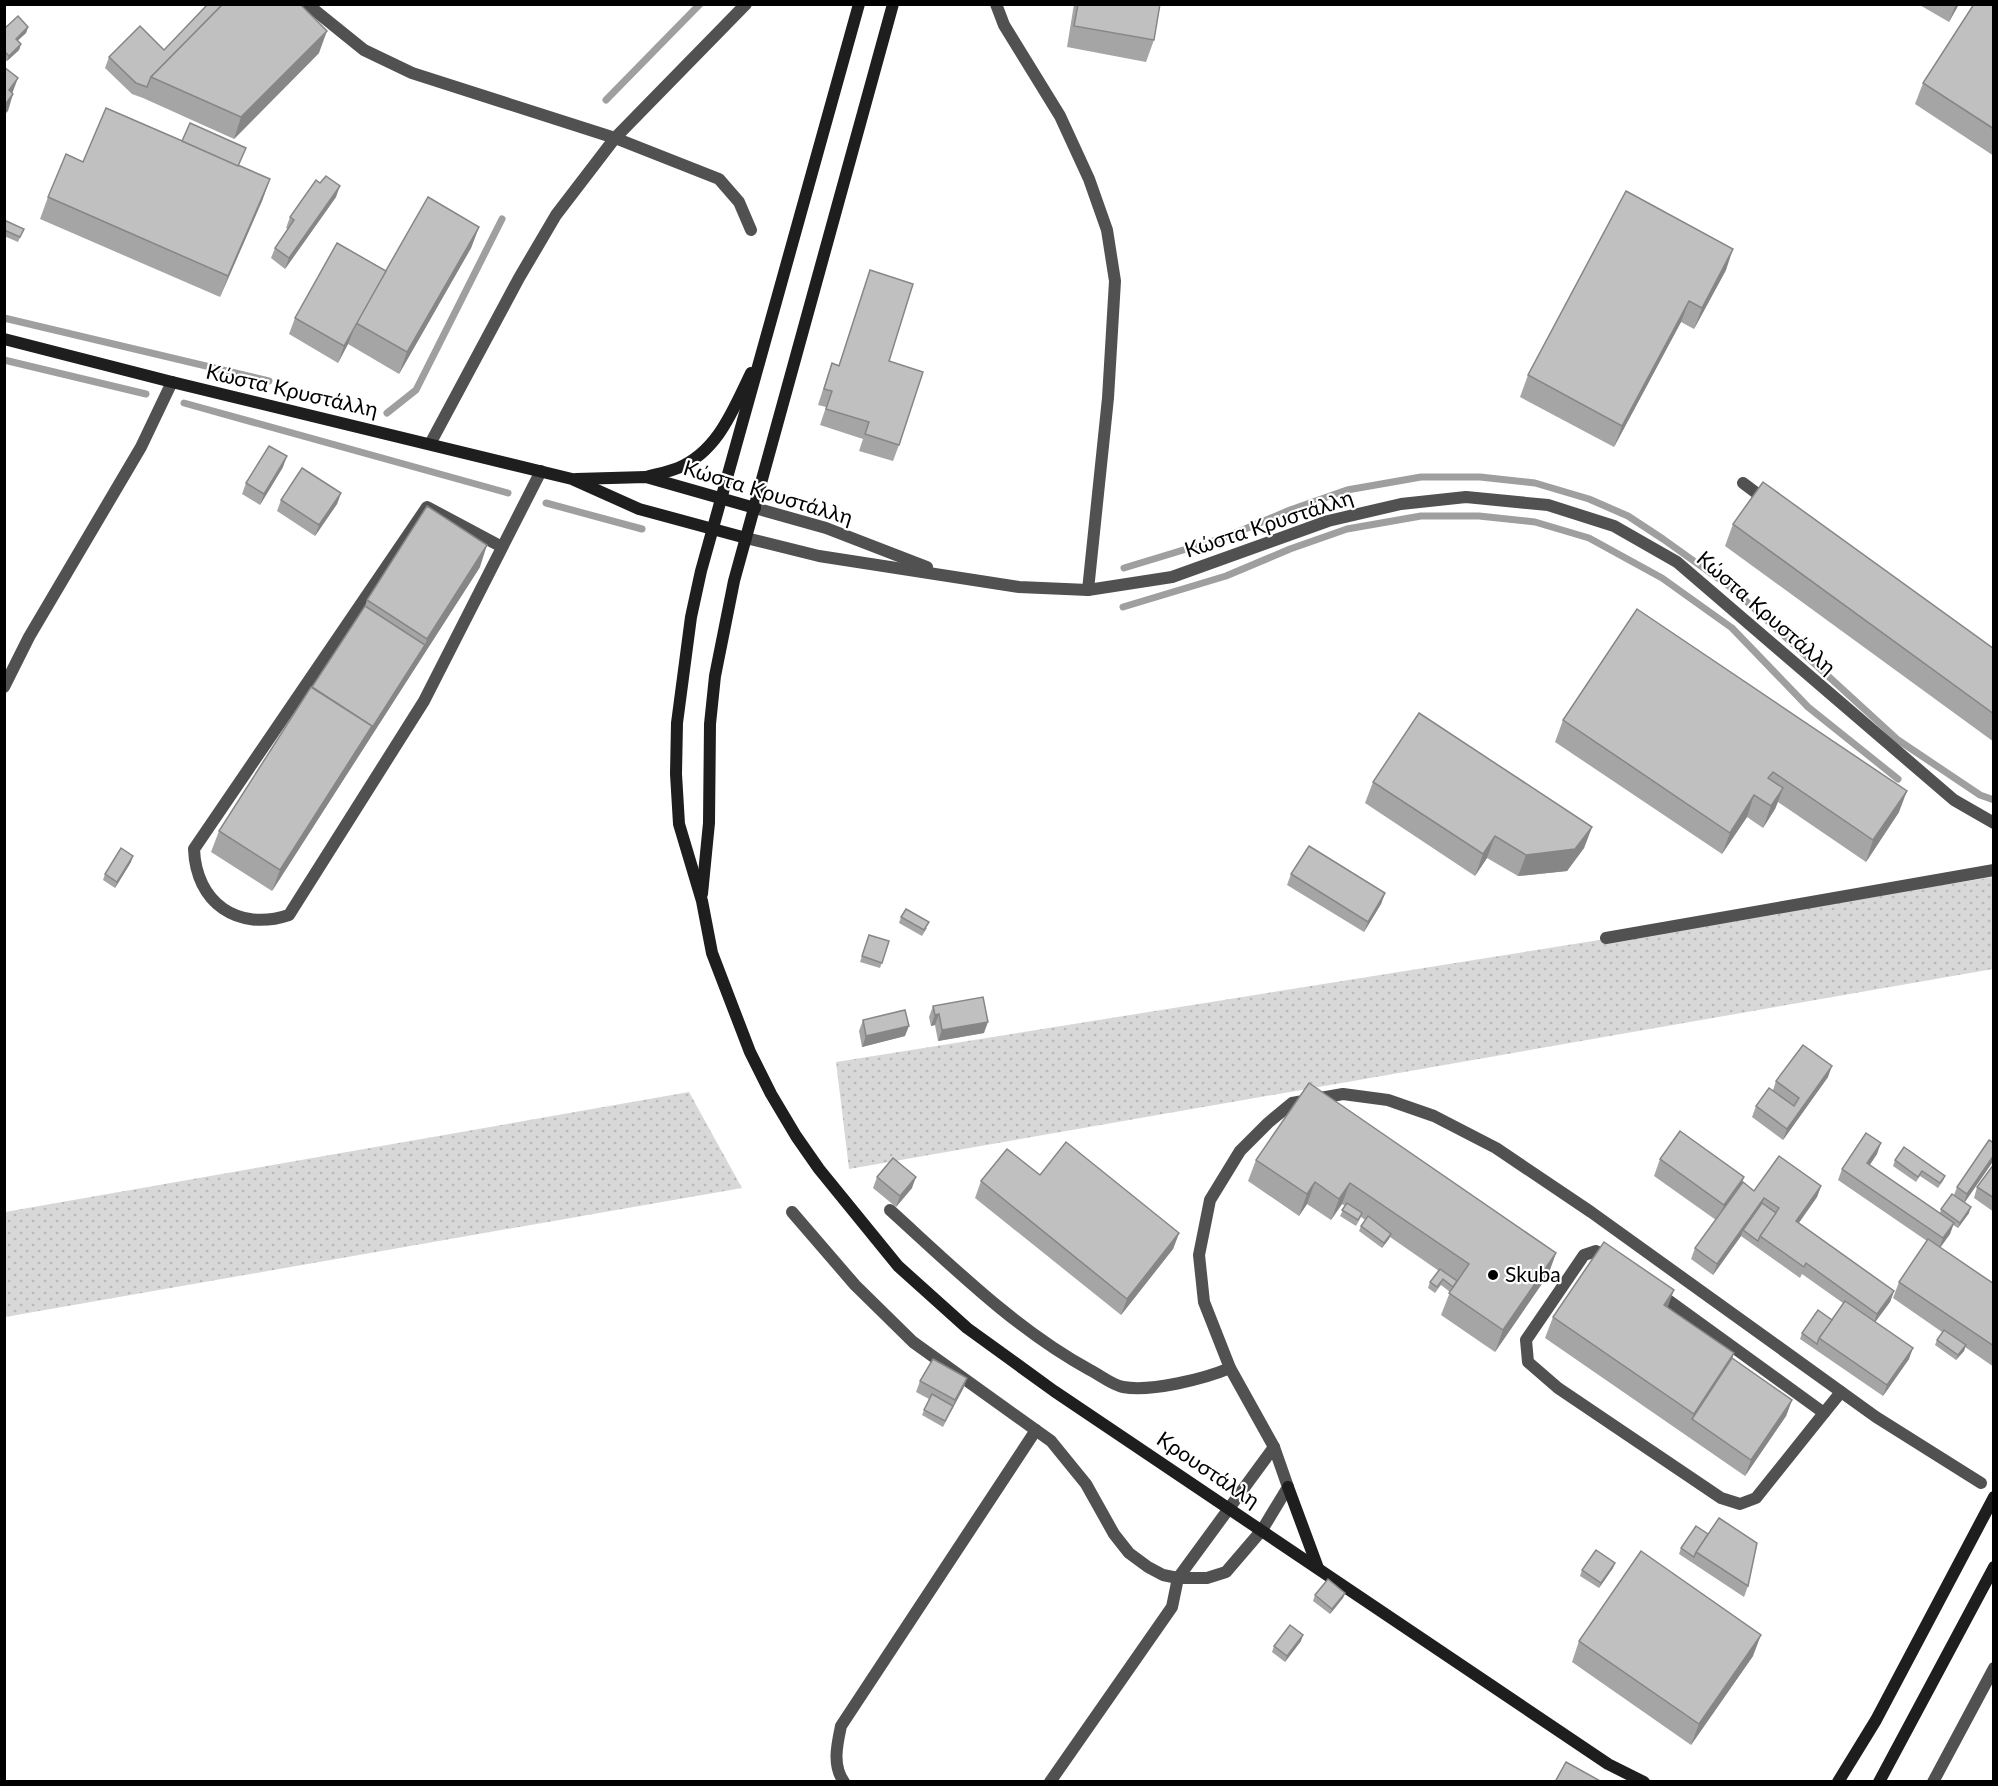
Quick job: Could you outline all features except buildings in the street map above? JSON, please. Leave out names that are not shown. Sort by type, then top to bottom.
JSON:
[{"type":"street","points":[[307,4],[364,50],[412,73],[615,138],[720,179],[739,202],[751,230]]},
{"type":"street","points":[[430,444],[519,278],[556,215],[615,138],[746,4]]},
{"type":"street","points":[[702,901],[679,824],[676,774],[677,723],[691,617],[712,529],[859,4]]},
{"type":"street","points":[[702,901],[709,823],[710,724],[723,628],[893,4]]},
{"type":"street","points":[[996,4],[1004,25],[1060,116],[1089,179],[1107,230],[1115,281],[1108,398],[1088,590]]},
{"type":"street","name":"Κώστα Κρυστάλλη","points":[[4,339],[572,479],[639,509],[819,556],[1019,587],[1088,590],[1172,577],[1328,521],[1401,504],[1466,497],[1548,505],[1614,526],[1677,562],[1954,800],[1994,823]]},
{"type":"street","points":[[646,477],[678,468],[715,441],[729,420],[766,340]]},
{"type":"street","points":[[4,687],[29,637],[141,447],[172,382]]},
{"type":"street","points":[[502,547],[427,507],[194,849],[198,877],[209,896],[225,910],[250,920],[276,920],[289,915],[424,701],[541,471]]},
{"type":"street","name":"Κώστα Κρυστάλλη","points":[[572,479],[646,477],[826,528],[948,575]]},
{"type":"street","points":[[1743,483],[1782,511]]},
{"type":"street","points":[[1606,938],[1994,870]]},
{"type":"street","name":"Κρουστάλλη","points":[[702,901],[712,953],[750,1052],[781,1111],[819,1169],[898,1266],[967,1328],[1054,1391],[1608,1764],[1644,1782]]},
{"type":"street","points":[[1318,1568],[1274,1447],[1230,1368],[1204,1302],[1199,1255],[1210,1200],[1240,1151],[1292,1103],[1343,1094],[1388,1100],[1434,1116],[1496,1148],[1591,1212],[1876,1417],[1981,1483]]},
{"type":"street","points":[[890,1210],[984,1295],[1059,1353],[1121,1387],[1144,1388],[1208,1377],[1230,1368]]},
{"type":"street","points":[[792,1212],[855,1285],[913,1342],[1050,1441],[1086,1484],[1114,1534],[1130,1553],[1163,1575],[1178,1578],[1207,1578],[1226,1572],[1262,1530],[1288,1487]]},
{"type":"street","points":[[1624,1268],[1596,1251],[1584,1255],[1526,1340],[1528,1362],[1558,1388],[1721,1498],[1740,1504],[1756,1498],[1841,1392]]},
{"type":"street","points":[[1643,1282],[1824,1413]]},
{"type":"street","points":[[844,1782],[838,1773],[836,1747],[841,1726],[1036,1431]]},
{"type":"street","points":[[1050,1782],[1172,1607],[1178,1578],[1274,1447]]},
{"type":"street","points":[[1838,1782],[1876,1720],[1994,1497]]},
{"type":"street","points":[[1879,1782],[1994,1567]]},
{"type":"street","points":[[1934,1782],[1994,1668]]},
{"type":"street","name":"Κρουστάλλη","points":[[1608,1764],[1628,1782]]},
{"type":"shaded area","points":[[1993,877],[1993,969],[849,1169],[836,1062]]},
{"type":"shaded area","points":[[689,1092],[742,1188],[5,1317],[5,1212]]},
{"type":"waterway","points":[[606,100],[700,4]]},
{"type":"waterway","points":[[387,413],[416,390],[502,219]]},
{"type":"waterway","points":[[4,318],[269,381]]},
{"type":"waterway","points":[[4,360],[146,394]]},
{"type":"waterway","points":[[184,403],[508,493]]},
{"type":"waterway","points":[[1124,568],[1226,537],[1290,510],[1347,490],[1421,477],[1480,477],[1535,483],[1589,499],[1628,516],[1663,539],[1733,589],[1898,740],[1980,795],[1994,800]]},
{"type":"waterway","points":[[546,503],[642,529]]},
{"type":"waterway","points":[[1123,607],[1226,576],[1290,549],[1347,529],[1421,516],[1479,516],[1535,522],[1589,538],[1662,578],[1732,628],[1808,707],[1898,779]]},
{"type":"place","name":"Skuba","points":[[1493,1275]]}]
